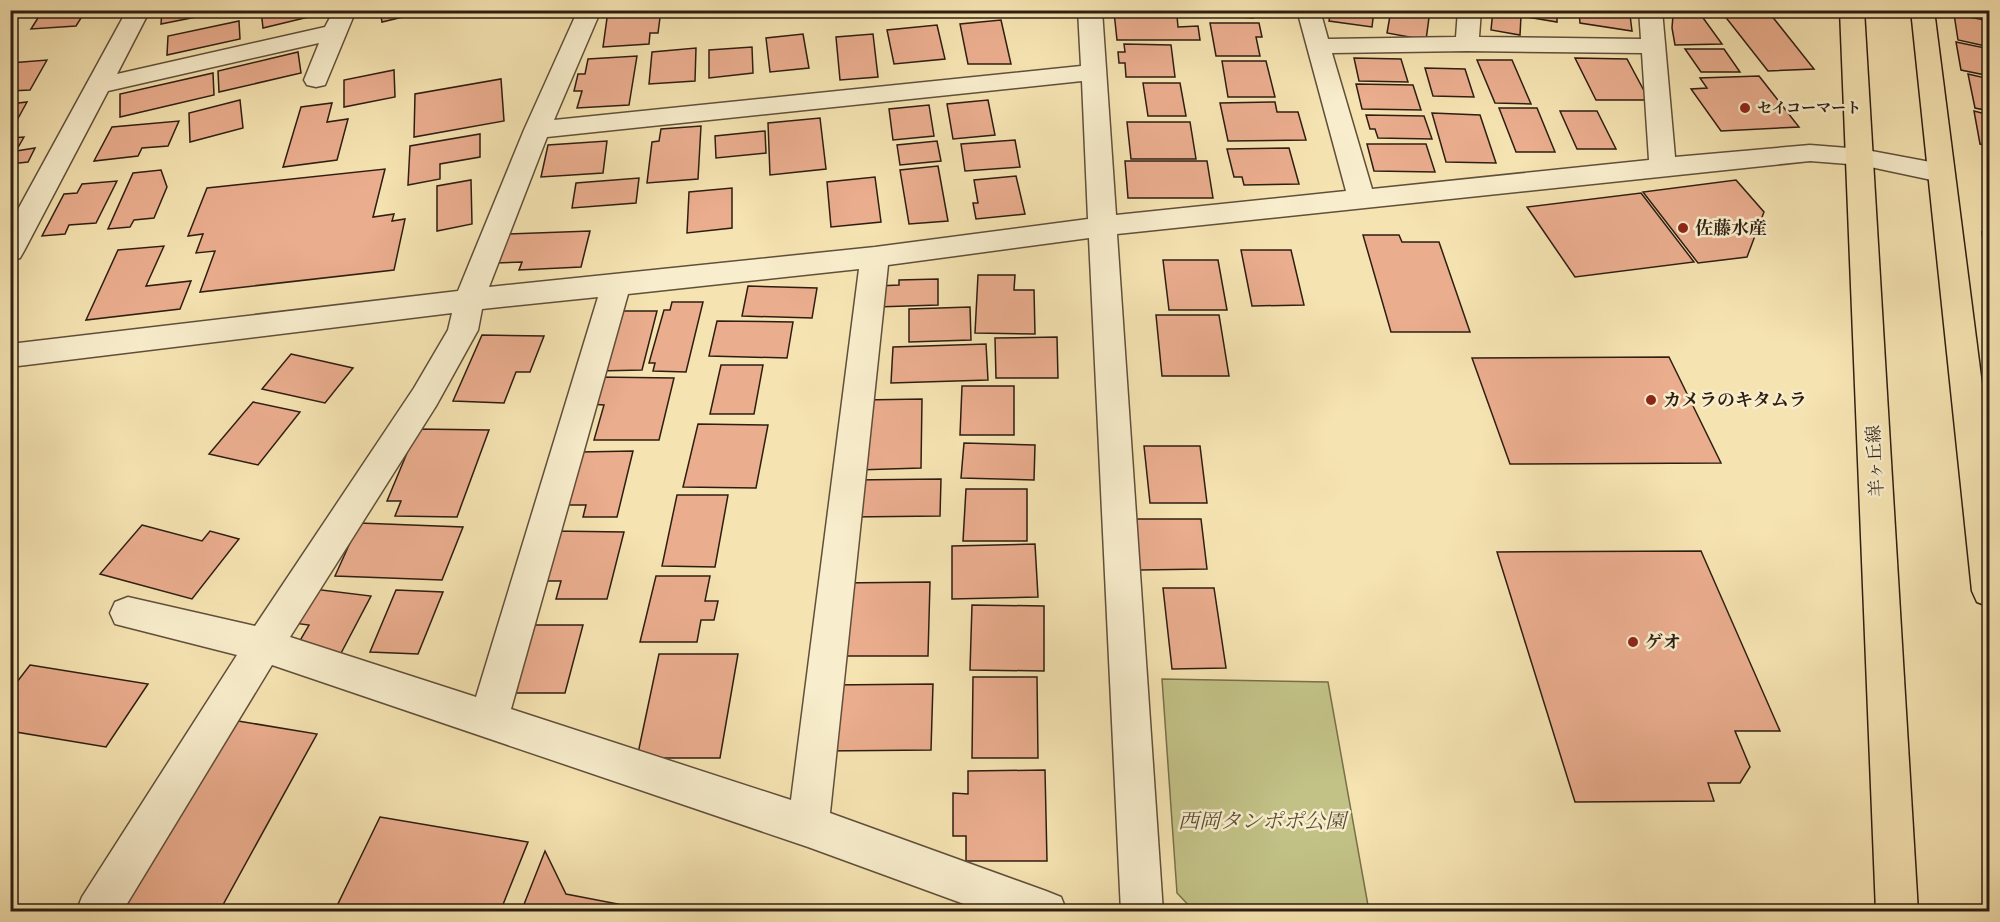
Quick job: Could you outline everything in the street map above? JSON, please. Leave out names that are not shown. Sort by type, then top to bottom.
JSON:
[{"type":"main road","name":"羊ヶ丘線","points":[[1852,10],[1897,912]]},
{"type":"main road","points":[[1922,10],[1989,591]]},
{"type":"street","points":[[10,251],[139,10]]},
{"type":"street","points":[[97,912],[264,645],[425,398],[463,330],[469,300],[537,130],[590,10]]},
{"type":"street","points":[[1090,10],[1105,226],[1142,912]]},
{"type":"street","points":[[1308,10],[1362,200]]},
{"type":"street","points":[[1467,44],[1470,10]]},
{"type":"street","points":[[1650,10],[1663,167]]},
{"type":"street","points":[[100,85],[339,21]]},
{"type":"street","points":[[316,80],[339,21]]},
{"type":"street","points":[[1317,46],[1467,44],[1652,46]]},
{"type":"street","points":[[537,130],[1094,72]]},
{"type":"street","points":[[10,356],[469,300],[875,257],[1105,226],[1810,153],[1861,157],[1941,173]]},
{"type":"street","points":[[808,825],[875,257]]},
{"type":"street","points":[[488,721],[616,284]]},
{"type":"street","points":[[128,613],[264,645],[808,825],[1046,912]]},
{"type":"green space","name":"西岡タンポポ公園","points":[[1162,679],[1328,682],[1369,911],[1194,911],[1177,893]]},
{"type":"building","points":[[43,10],[86,10],[76,26],[31,29]]},
{"type":"building","points":[[162,10],[231,10],[161,24]]},
{"type":"building","points":[[261,10],[312,10],[313,16],[263,28]]},
{"type":"building","points":[[380,10],[432,10],[382,22]]},
{"type":"building","points":[[661,10],[658,33],[650,33],[649,44],[603,47],[608,11]]},
{"type":"building","points":[[1157,10],[1158,16],[1177,16],[1178,27],[1198,26],[1200,40],[1117,40],[1114,12]]},
{"type":"building","points":[[1202,10],[1253,10],[1253,18],[1202,14]]},
{"type":"building","points":[[1331,10],[1374,10],[1372,27],[1329,21]]},
{"type":"building","points":[[1391,10],[1430,10],[1426,40],[1387,33]]},
{"type":"building","points":[[1493,10],[1557,10],[1557,22],[1521,16],[1520,35],[1491,30]]},
{"type":"building","points":[[1571,10],[1615,10],[1615,13],[1630,15],[1632,31],[1580,23],[1579,12]]},
{"type":"building","points":[[1720,10],[1767,10],[1814,69],[1768,71]]},
{"type":"building","points":[[1954,14],[1990,21],[1990,47],[1958,40]]},
{"type":"building","points":[[1673,15],[1701,15],[1722,44],[1675,45],[1672,28]]},
{"type":"building","points":[[1001,20],[1011,64],[968,64],[960,24]]},
{"type":"building","points":[[239,21],[240,39],[167,55],[168,36]]},
{"type":"building","points":[[1210,23],[1259,23],[1262,37],[1256,37],[1260,56],[1216,56]]},
{"type":"building","points":[[937,25],[945,59],[894,64],[887,30]]},
{"type":"building","points":[[803,34],[809,68],[770,72],[766,38]]},
{"type":"building","points":[[873,34],[878,77],[840,80],[836,37]]},
{"type":"building","points":[[1956,42],[1990,49],[1990,76],[1961,70]]},
{"type":"building","points":[[1124,44],[1171,45],[1175,77],[1126,77],[1125,63],[1119,63],[1118,52],[1125,52]]},
{"type":"building","points":[[752,47],[753,73],[709,78],[709,50]]},
{"type":"building","points":[[696,48],[695,81],[649,84],[652,52]]},
{"type":"building","points":[[1685,49],[1724,49],[1740,72],[1701,72]]},
{"type":"building","points":[[298,52],[301,73],[219,92],[218,71]]},
{"type":"building","points":[[637,56],[629,105],[577,108],[582,91],[574,91],[578,74],[585,74],[588,59]]},
{"type":"building","points":[[1354,58],[1401,59],[1408,82],[1359,81]]},
{"type":"building","points":[[1575,58],[1627,59],[1649,100],[1596,100]]},
{"type":"building","points":[[47,60],[30,90],[10,91],[10,63]]},
{"type":"building","points":[[1477,60],[1512,60],[1531,104],[1495,103]]},
{"type":"building","points":[[1222,61],[1266,61],[1275,97],[1228,97]]},
{"type":"building","points":[[1425,68],[1465,69],[1474,97],[1433,96]]},
{"type":"building","points":[[394,70],[395,97],[344,107],[344,80]]},
{"type":"building","points":[[213,73],[214,95],[120,117],[120,94]]},
{"type":"building","points":[[1968,74],[1990,79],[1990,111],[1975,108]]},
{"type":"building","name":"セイコーマート","points":[[1759,76],[1799,127],[1721,131],[1691,89],[1707,88],[1700,78]]},
{"type":"building","points":[[501,79],[504,121],[414,137],[415,94]]},
{"type":"building","points":[[1143,83],[1180,83],[1186,116],[1148,116]]},
{"type":"building","points":[[1356,84],[1413,85],[1421,110],[1362,109]]},
{"type":"building","points":[[240,100],[243,128],[190,142],[189,113]]},
{"type":"building","points":[[988,100],[995,135],[953,139],[947,104]]},
{"type":"building","points":[[27,102],[10,133],[10,104]]},
{"type":"building","points":[[1275,102],[1277,112],[1298,112],[1306,140],[1228,141],[1220,103]]},
{"type":"building","points":[[332,103],[327,122],[348,119],[337,160],[283,167],[301,107]]},
{"type":"building","points":[[929,105],[934,136],[893,140],[889,109]]},
{"type":"building","points":[[1499,108],[1537,108],[1555,152],[1516,152]]},
{"type":"building","points":[[1560,111],[1597,111],[1616,149],[1577,149]]},
{"type":"building","points":[[1974,111],[1990,115],[1990,146],[1980,144]]},
{"type":"building","points":[[1432,113],[1480,115],[1496,163],[1446,162]]},
{"type":"building","points":[[1366,115],[1424,116],[1432,139],[1378,138],[1375,129],[1370,129]]},
{"type":"building","points":[[820,118],[826,169],[770,175],[768,123]]},
{"type":"building","points":[[179,121],[168,146],[142,148],[138,156],[94,161],[112,127]]},
{"type":"building","points":[[1127,122],[1190,122],[1196,159],[1131,159]]},
{"type":"building","points":[[701,126],[698,179],[647,183],[652,142],[659,141],[661,129]]},
{"type":"building","points":[[765,131],[766,153],[716,158],[715,136]]},
{"type":"building","points":[[480,134],[480,157],[440,164],[440,179],[408,185],[410,146]]},
{"type":"building","points":[[24,137],[16,151],[35,148],[28,162],[10,164],[10,138]]},
{"type":"building","points":[[1015,140],[1020,167],[965,171],[961,144]]},
{"type":"building","points":[[607,141],[603,173],[541,177],[548,145]]},
{"type":"building","points":[[937,141],[941,161],[900,165],[897,145]]},
{"type":"building","points":[[1367,144],[1426,144],[1435,172],[1374,171]]},
{"type":"building","points":[[1289,148],[1299,184],[1244,185],[1242,177],[1234,177],[1227,149]]},
{"type":"building","points":[[1125,161],[1207,161],[1213,198],[1128,198]]},
{"type":"building","points":[[938,166],[948,221],[909,224],[900,170]]},
{"type":"building","points":[[385,169],[373,217],[394,214],[392,221],[405,219],[394,270],[200,292],[215,251],[196,253],[203,234],[188,236],[207,188]]},
{"type":"building","points":[[161,170],[167,187],[154,218],[134,220],[130,227],[108,229],[133,173]]},
{"type":"building","points":[[1016,176],[1025,214],[976,219],[973,203],[978,203],[974,180]]},
{"type":"building","points":[[875,177],[881,222],[831,227],[827,182]]},
{"type":"building","points":[[639,178],[636,203],[572,208],[576,183]]},
{"type":"building","points":[[471,180],[472,224],[437,231],[437,186]]},
{"type":"building","points":[[1736,180],[1764,212],[1747,257],[1698,263],[1643,192]]},
{"type":"building","points":[[117,181],[96,223],[69,225],[65,234],[42,236],[64,194],[77,193],[82,184]]},
{"type":"building","points":[[732,188],[732,228],[687,233],[689,192]]},
{"type":"building","points":[[1641,193],[1694,262],[1575,277],[1527,207]]},
{"type":"building","points":[[590,231],[581,267],[519,270],[522,262],[496,263],[505,234]]},
{"type":"building","points":[[1982,232],[1990,234],[1990,250],[1984,249]]},
{"type":"building","points":[[1363,235],[1399,235],[1402,242],[1439,242],[1470,332],[1391,332]]},
{"type":"building","points":[[164,246],[146,286],[191,281],[180,309],[86,320],[118,250]]},
{"type":"building","points":[[1241,250],[1291,250],[1304,305],[1252,306]]},
{"type":"building","points":[[1163,260],[1218,260],[1227,310],[1169,310]]},
{"type":"building","points":[[978,275],[1015,275],[1014,290],[1034,290],[1035,334],[975,333]]},
{"type":"building","points":[[938,279],[938,305],[876,307],[877,286],[899,285],[899,280]]},
{"type":"building","points":[[748,286],[817,288],[812,318],[742,316]]},
{"type":"building","points":[[672,302],[703,302],[686,372],[653,371],[655,363],[649,363],[664,310],[670,310]]},
{"type":"building","points":[[970,307],[971,340],[909,342],[909,309]]},
{"type":"building","points":[[613,311],[657,311],[642,370],[597,371]]},
{"type":"building","points":[[1156,315],[1219,315],[1229,376],[1162,376]]},
{"type":"building","points":[[717,321],[793,322],[787,358],[709,356]]},
{"type":"building","points":[[482,335],[544,336],[530,372],[516,372],[504,403],[453,401]]},
{"type":"building","points":[[1057,337],[1058,378],[996,378],[995,338]]},
{"type":"building","points":[[986,344],[988,380],[891,383],[893,347]]},
{"type":"building","points":[[291,354],[353,368],[325,403],[262,389]]},
{"type":"building","points":[[1669,357],[1721,463],[1510,464],[1472,358]]},
{"type":"building","points":[[721,365],[763,365],[754,414],[710,414]]},
{"type":"building","points":[[597,377],[674,378],[659,440],[594,440],[604,405],[589,404]]},
{"type":"building","points":[[962,386],[1014,386],[1014,435],[960,435]]},
{"type":"building","points":[[922,399],[921,468],[857,470],[862,400]]},
{"type":"building","points":[[253,402],[300,412],[258,465],[209,454]]},
{"type":"building","points":[[698,424],[768,425],[756,488],[683,487]]},
{"type":"building","points":[[417,429],[489,430],[457,517],[395,516],[401,501],[387,501]]},
{"type":"building","points":[[964,443],[1035,445],[1034,480],[961,478]]},
{"type":"building","points":[[1144,446],[1200,446],[1207,503],[1150,503]]},
{"type":"building","points":[[633,451],[617,517],[583,517],[586,505],[565,505],[580,452]]},
{"type":"building","points":[[941,479],[940,516],[849,517],[852,480]]},
{"type":"building","points":[[966,489],[1027,489],[1027,541],[963,541]]},
{"type":"building","points":[[677,495],[728,495],[715,567],[662,566]]},
{"type":"building","points":[[1136,519],[1201,519],[1207,569],[1140,570]]},
{"type":"building","points":[[359,523],[463,527],[442,580],[335,576]]},
{"type":"building","points":[[142,525],[202,541],[210,531],[239,539],[192,599],[100,574]]},
{"type":"building","points":[[551,531],[624,532],[607,599],[556,599],[561,581],[535,581]]},
{"type":"building","points":[[1035,544],[1038,597],[952,599],[952,546]]},
{"type":"building","name":"ゲオ","points":[[1701,551],[1780,731],[1735,731],[1750,767],[1740,783],[1708,783],[1714,801],[1575,802],[1497,552]]},
{"type":"building","points":[[656,576],[710,576],[705,601],[718,601],[714,620],[701,620],[697,642],[640,642]]},
{"type":"building","points":[[930,582],[928,656],[832,656],[838,583]]},
{"type":"building","points":[[305,588],[371,596],[339,657],[294,651],[309,625],[286,622]]},
{"type":"building","points":[[1163,588],[1214,588],[1226,668],[1172,669]]},
{"type":"building","points":[[396,590],[443,592],[418,654],[370,652]]},
{"type":"building","points":[[972,605],[1044,606],[1044,671],[970,670]]},
{"type":"building","points":[[524,625],[583,625],[565,693],[505,693]]},
{"type":"building","points":[[659,654],[738,654],[720,758],[637,758]]},
{"type":"building","points":[[30,665],[148,684],[106,747],[10,731],[10,691]]},
{"type":"building","points":[[973,677],[1037,677],[1038,758],[972,758]]},
{"type":"building","points":[[933,684],[931,750],[823,751],[829,685]]},
{"type":"building","points":[[232,720],[317,734],[219,912],[117,912]]},
{"type":"building","points":[[1045,770],[1047,861],[966,861],[966,836],[953,836],[953,793],[968,794],[968,771]]},
{"type":"building","points":[[380,817],[528,842],[500,912],[334,912]]},
{"type":"building","points":[[545,851],[566,894],[618,904],[615,912],[521,912]]},
{"type":"place","name":"セイコーマート","points":[[1745,108]]},
{"type":"place","name":"佐藤水産","points":[[1683,228]]},
{"type":"place","name":"カメラのキタムラ","points":[[1651,400]]},
{"type":"place","name":"ゲオ","points":[[1633,642]]}]
